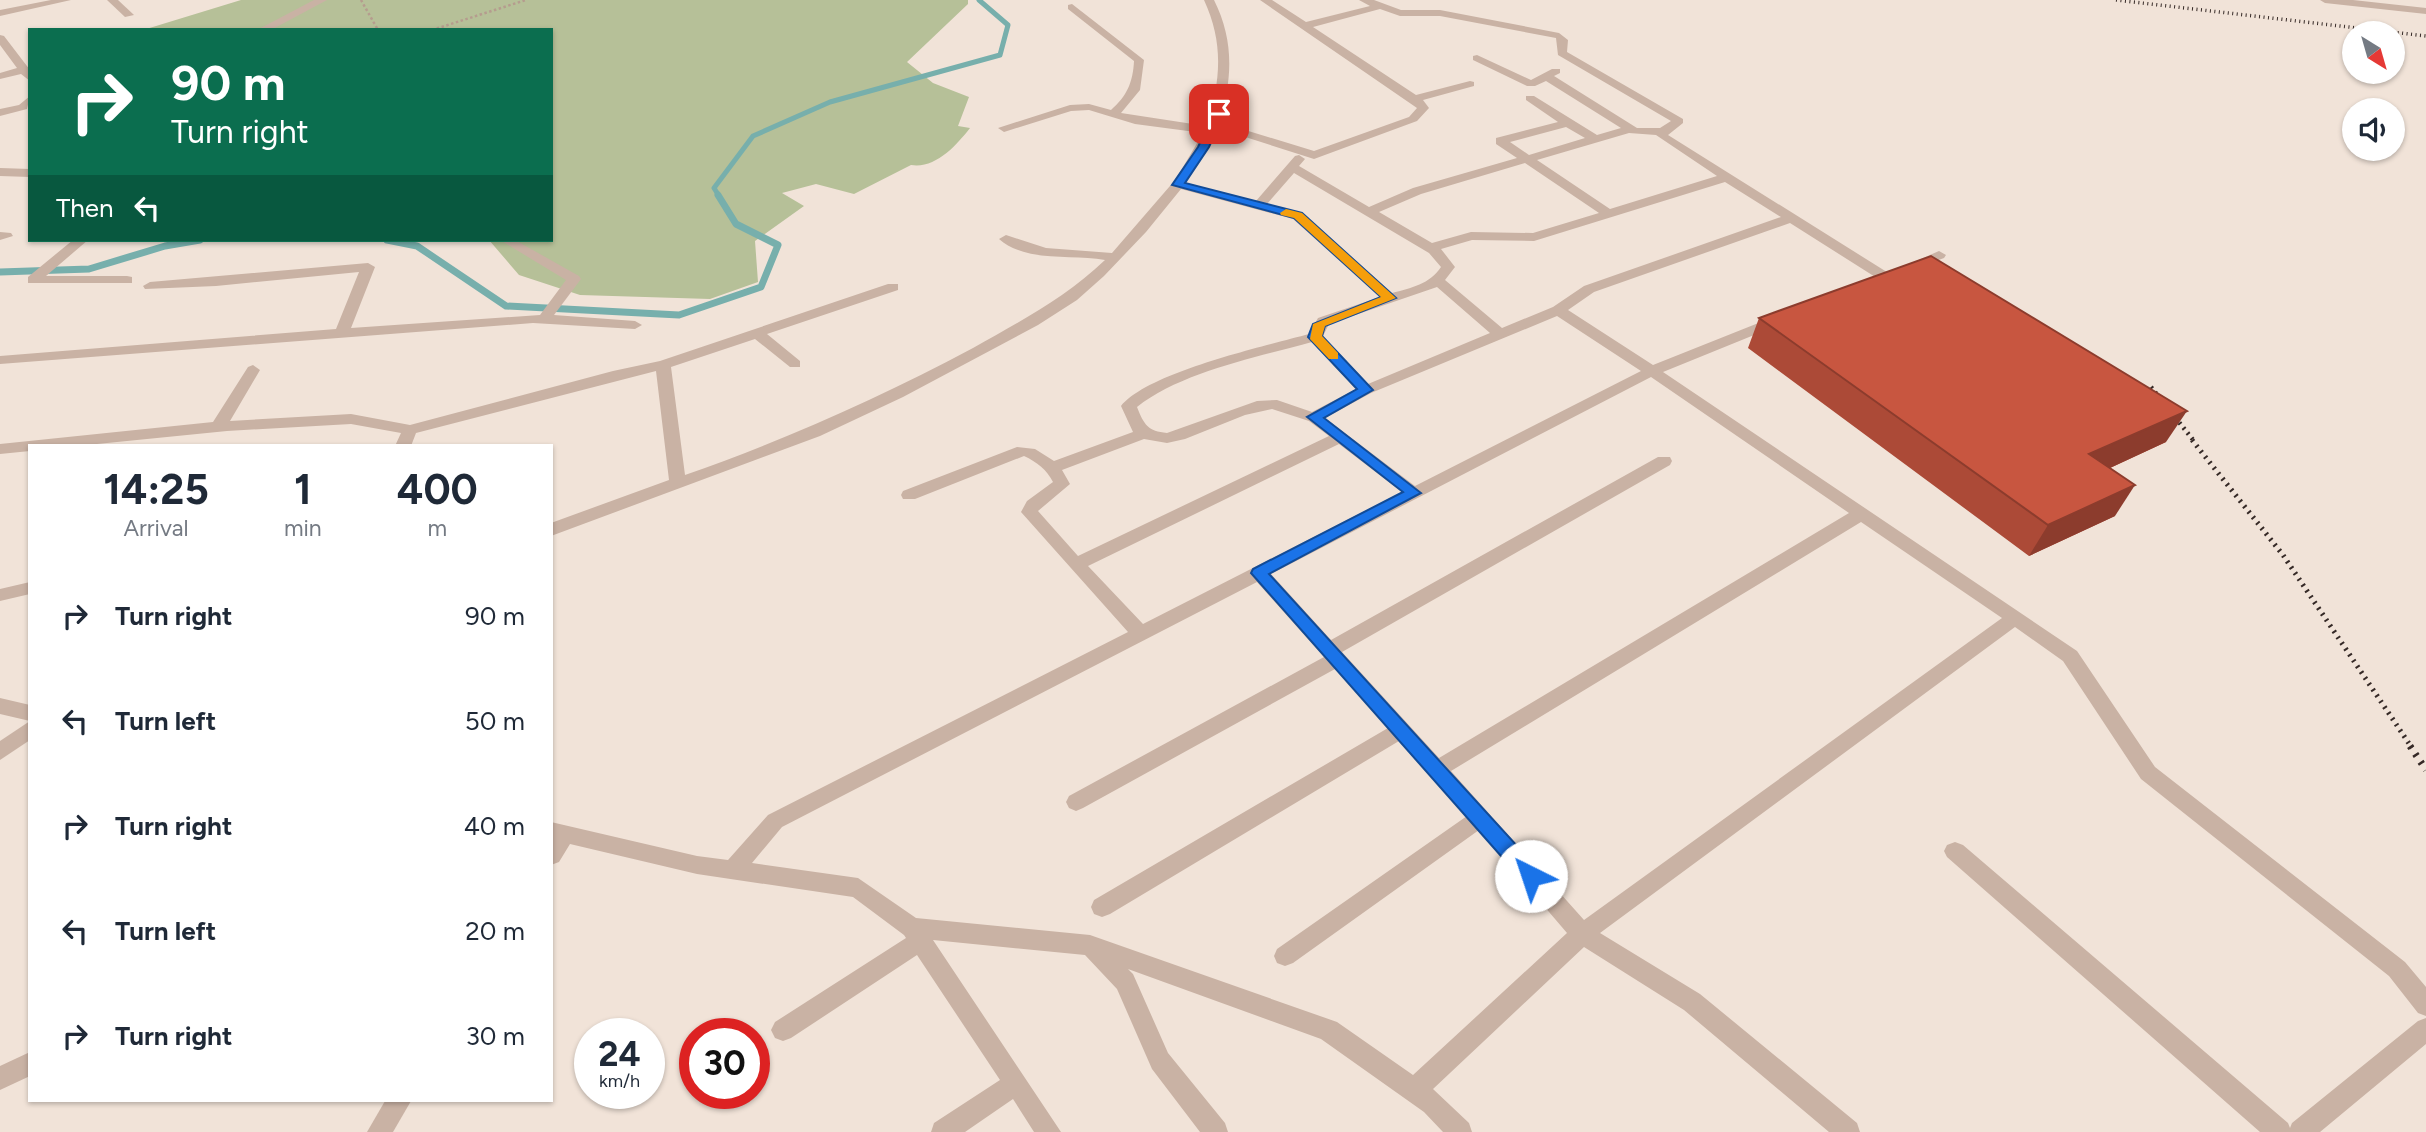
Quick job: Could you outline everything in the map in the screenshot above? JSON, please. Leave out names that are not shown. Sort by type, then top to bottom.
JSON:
[{"type":"street","points":[[0,13],[66,0]]},
{"type":"street","points":[[112,0],[130,15]]},
{"type":"street","points":[[266,28],[323,0]]},
{"type":"street","points":[[553,529],[812,433],[895,397],[1039,318],[1082,289],[1178,185],[1219,114],[1226,61],[1215,9],[1209,0]]},
{"type":"street","points":[[1003,128],[1070,108],[1089,107],[1135,120],[1213,127],[1304,154],[1326,152],[1413,119],[1423,108],[1415,99],[1265,0]]},
{"type":"street","points":[[1364,0],[1400,13],[1440,13],[1559,36],[1563,40],[1562,53],[1679,121],[1662,132],[1630,129],[1416,191],[1368,212]]},
{"type":"street","points":[[2325,0],[2393,3],[2426,11]]},
{"type":"street","points":[[1304,26],[1380,6]]},
{"type":"street","points":[[1073,7],[1139,60],[1136,89],[1129,101],[1114,113]]},
{"type":"street","points":[[0,38],[27,74]]},
{"type":"street","points":[[1477,58],[1531,84],[1552,74],[1630,129]]},
{"type":"street","points":[[0,76],[27,74]]},
{"type":"street","points":[[1415,99],[1469,84]]},
{"type":"street","points":[[1530,98],[1595,139]]},
{"type":"street","points":[[0,113],[28,102]]},
{"type":"street","points":[[1568,123],[1500,141],[1609,214]]},
{"type":"street","points":[[1662,132],[1662,136],[1791,218],[1879,279],[1939,255]]},
{"type":"street","points":[[1259,206],[1304,154]]},
{"type":"street","points":[[1292,167],[1431,248],[1448,267],[1439,282],[1322,321],[1315,337],[1215,367],[1143,394],[1129,406],[1137,428],[1143,434],[1156,439],[1177,436],[1272,404],[1314,417],[1414,493]]},
{"type":"street","points":[[0,172],[28,173]]},
{"type":"street","points":[[1431,248],[1471,236],[1534,237],[1727,177]]},
{"type":"street","points":[[1178,185],[1298,216],[1390,298]]},
{"type":"street","points":[[1314,417],[1366,390],[1558,310],[1590,289],[1791,218]]},
{"type":"street","points":[[1006,239],[1042,253],[1085,251],[1114,257]]},
{"type":"street","points":[[509,242],[574,279],[544,319]]},
{"type":"street","points":[[76,243],[33,280],[127,279]]},
{"type":"street","points":[[150,286],[368,267],[342,333]]},
{"type":"street","points":[[1439,282],[1500,334]]},
{"type":"street","points":[[50,444],[218,427],[351,419],[410,430],[618,374],[663,365],[893,287]]},
{"type":"street","points":[[1558,310],[1652,370],[2070,656],[2148,773],[2397,968],[2426,1005]]},
{"type":"street","points":[[733,870],[775,821],[1652,370],[1794,313]]},
{"type":"street","points":[[0,360],[544,319],[635,325]]},
{"type":"street","points":[[755,332],[795,364]]},
{"type":"street","points":[[1315,337],[1366,390]]},
{"type":"street","points":[[663,365],[678,483]]},
{"type":"street","points":[[218,427],[253,370]]},
{"type":"street","points":[[404,444],[410,430]]},
{"type":"street","points":[[1051,468],[1143,434]]},
{"type":"street","points":[[1076,564],[1340,437]]},
{"type":"street","points":[[0,449],[28,446]]},
{"type":"street","points":[[909,495],[1023,451],[1035,452],[1062,484],[1032,505],[1029,512],[1140,633]]},
{"type":"street","points":[[1076,802],[1664,461]]},
{"type":"street","points":[[1437,769],[1861,514]]},
{"type":"street","points":[[1259,573],[1481,817],[1582,934],[1692,1002],[1848,1132]]},
{"type":"street","points":[[0,595],[28,588]]},
{"type":"street","points":[[1414,1090],[1582,934],[2015,618]]},
{"type":"street","points":[[0,706],[28,713]]},
{"type":"street","points":[[1102,908],[1401,730]]},
{"type":"street","points":[[0,752],[28,731]]},
{"type":"street","points":[[1285,956],[1481,817]]},
{"type":"street","points":[[558,833],[697,865],[858,888],[916,934],[1049,1132]]},
{"type":"street","points":[[1955,851],[2279,1132]]},
{"type":"street","points":[[783,1030],[916,934],[1090,945],[1329,1030],[1433,1103],[1460,1132]]},
{"type":"street","points":[[1090,945],[1125,982],[1160,1061],[1216,1132]]},
{"type":"street","points":[[2301,1132],[2426,1029]]},
{"type":"street","points":[[0,1078],[28,1064]]},
{"type":"street","points":[[943,1132],[1016,1083]]},
{"type":"street","points":[[379,1132],[398,1102]]},
{"type":"path","points":[[361,0],[377,28]]},
{"type":"path","points":[[438,28],[526,0]]},
{"type":"green space","points":[[241,0],[968,0],[968,4],[907,62],[933,83],[969,97],[958,126],[970,128],[952,149],[937,160],[911,165],[854,194],[816,184],[782,193],[804,206],[755,241],[758,282],[710,299],[580,295],[519,275],[491,242],[553,242],[553,28],[150,28]]},
{"type":"building","points":[[1931,256],[2187,411],[2089,454],[2135,485],[2048,525],[1759,318]]},
{"type":"waterway","points":[[719,196],[714,188],[753,136],[830,102],[1000,55],[1008,25],[979,0]]},
{"type":"waterway","points":[[397,242],[417,246],[506,306],[679,315],[761,287],[778,245],[736,224],[718,195]]},
{"type":"waterway","points":[[0,272],[89,269],[165,246],[188,242]]},
{"type":"railway","points":[[2116,0],[2426,36]]},
{"type":"railway","points":[[2151,387],[2194,441]]},
{"type":"railway","points":[[2192,440],[2283,555],[2412,748]]},
{"type":"railway","points":[[2410,746],[2426,770]]},
{"type":"slow traffic","points":[[1286,213],[1298,216],[1390,298],[1319,324],[1315,337],[1333,356]]},
{"type":"route","points":[[1219,114],[1204,147],[1178,185],[1298,216],[1390,298],[1319,324],[1315,337],[1366,390],[1314,417],[1414,493],[1259,573],[1481,817],[1531,876]]}]
